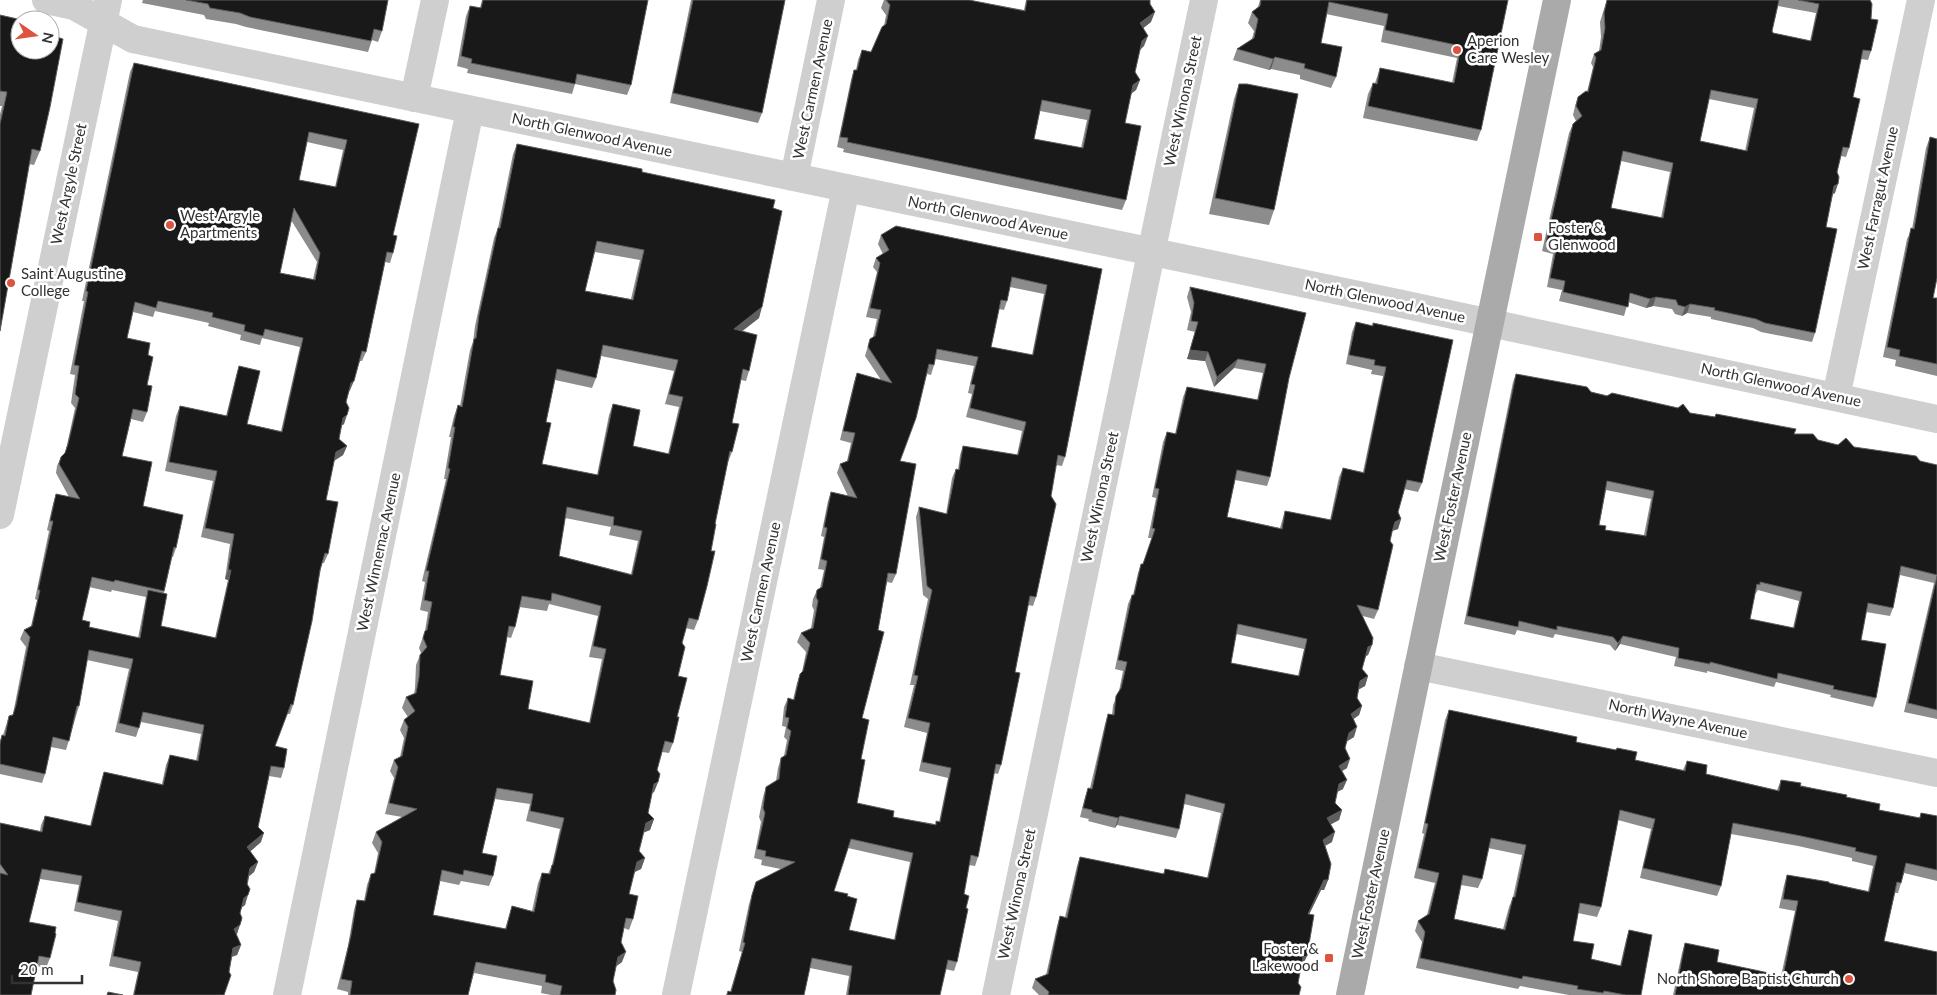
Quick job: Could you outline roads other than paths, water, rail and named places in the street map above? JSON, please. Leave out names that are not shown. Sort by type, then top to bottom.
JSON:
[{"type":"main road","name":"West Foster Avenue","points":[[1350,995],[1557,0]]},
{"type":"street","name":"North Glenwood Avenue","points":[[46,0],[105,11],[133,39],[1490,323],[1937,419]]},
{"type":"street","points":[[414,98],[435,0]]},
{"type":"street","name":"West Carmen Avenue","points":[[794,177],[831,0]]},
{"type":"street","name":"West Winona Street","points":[[996,995],[1204,0]]},
{"type":"street","name":"West Farragut Avenue","points":[[1836,397],[1920,0]]},
{"type":"street","name":"West Argyle Street","points":[[0,515],[105,11]]},
{"type":"street","name":"West Winnemac Avenue","points":[[288,995],[470,110]]},
{"type":"street","name":"West Carmen Avenue","points":[[676,995],[846,188]]},
{"type":"street","name":"North Wayne Avenue","points":[[1418,666],[1937,774]]},
{"type":"place","name":"Aperion Care Wesley","points":[[1457,50]]},
{"type":"place","name":"West Argyle Apartments","points":[[170,225]]},
{"type":"place","name":"Foster & Glenwood","points":[[1538,237]]},
{"type":"place","name":"Saint Augustine College","points":[[11,283]]},
{"type":"place","name":"Foster & Lakewood","points":[[1329,958]]},
{"type":"place","name":"North Shore Baptist Church","points":[[1849,979]]}]
